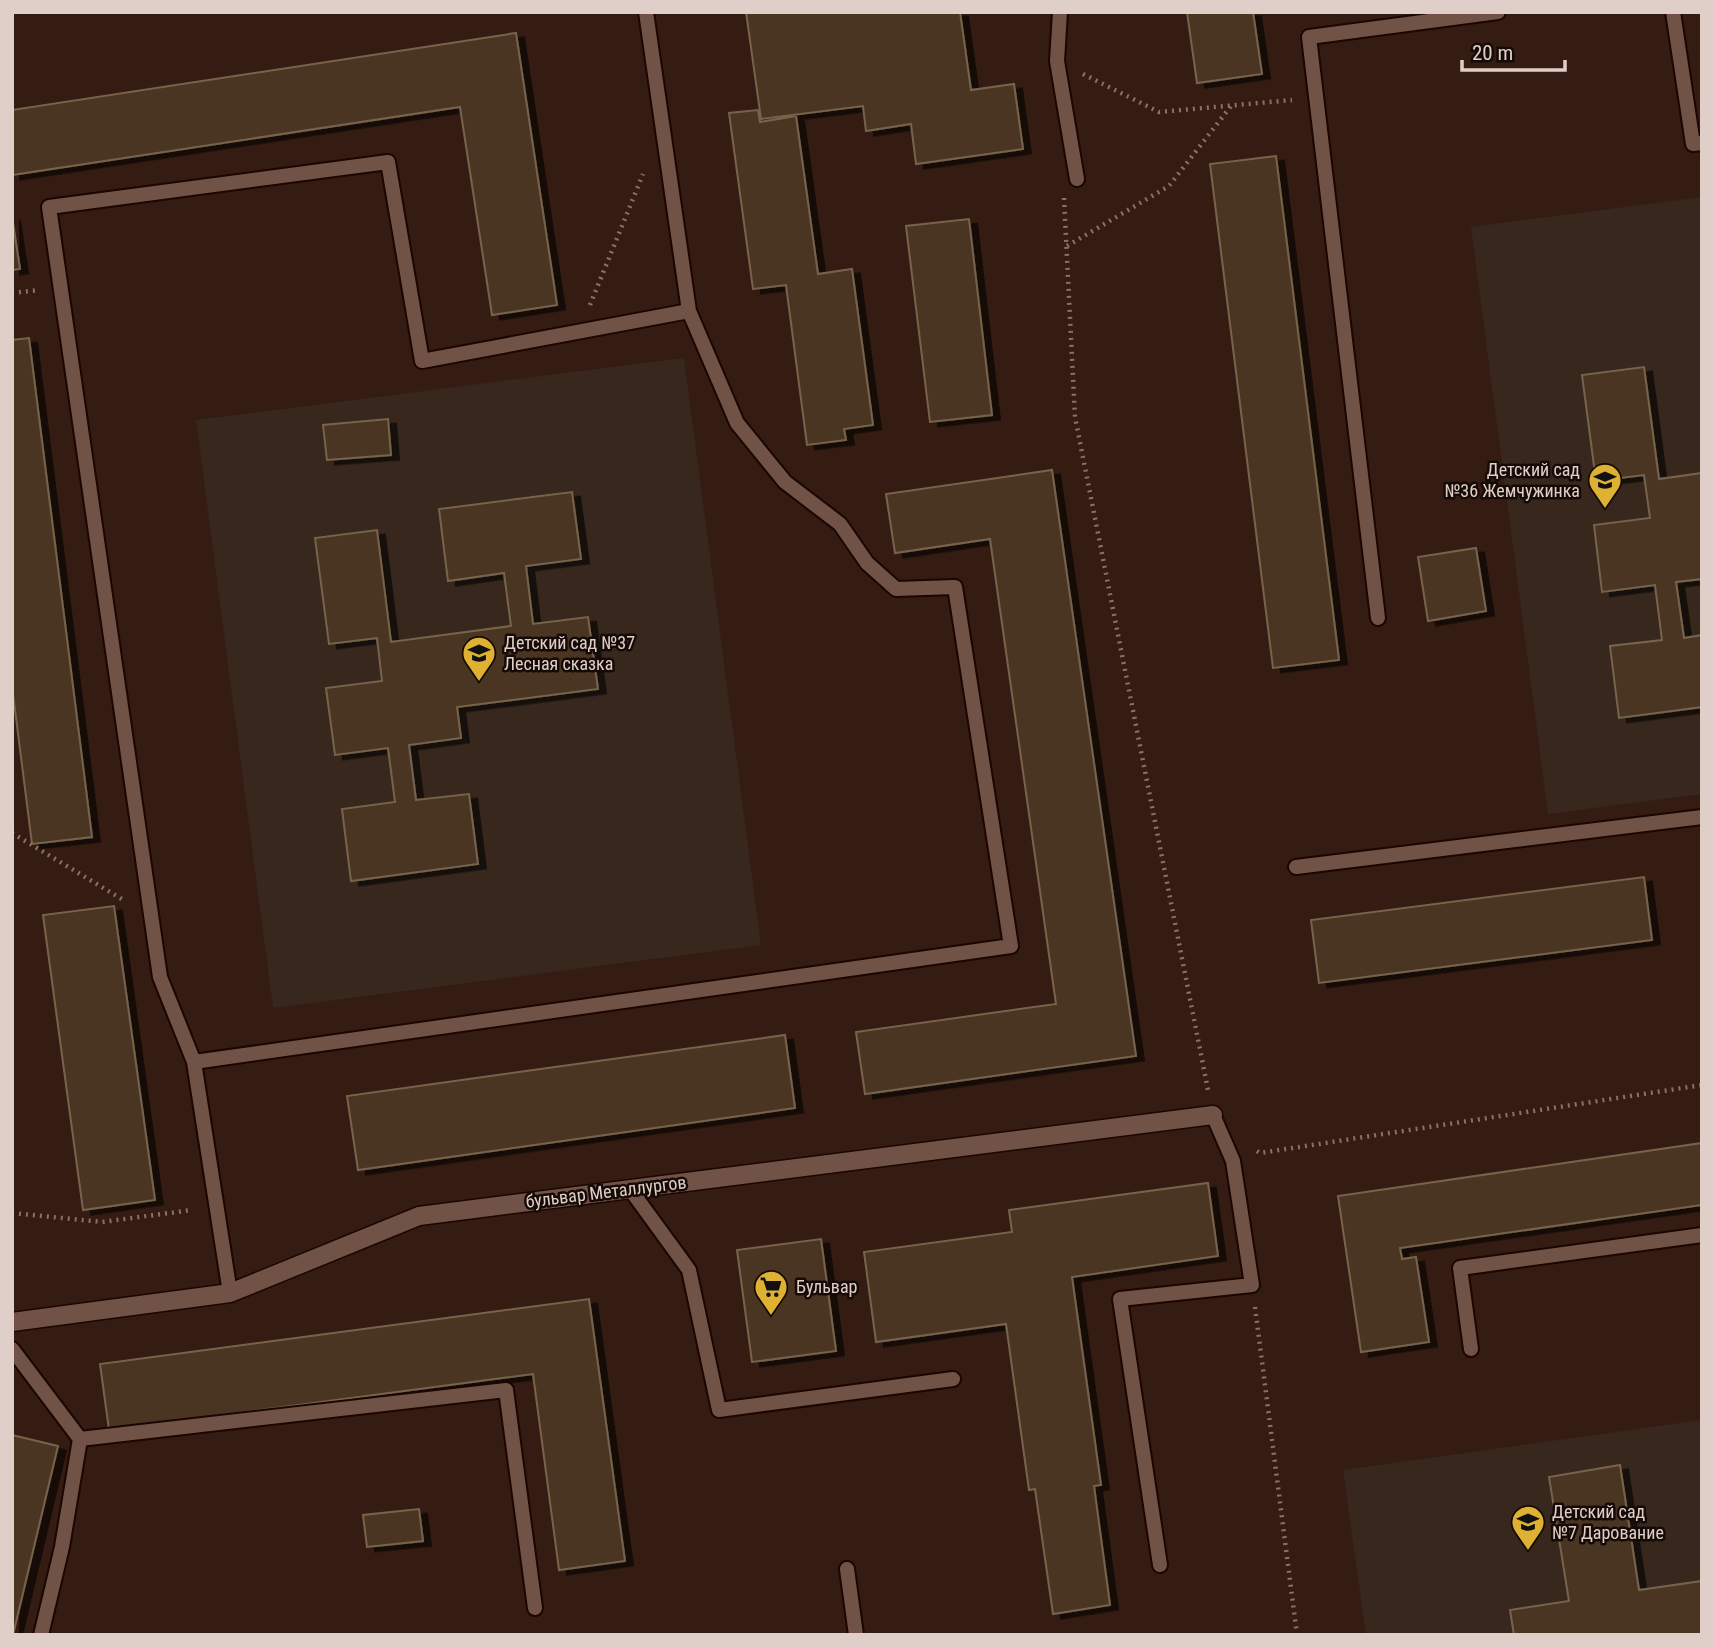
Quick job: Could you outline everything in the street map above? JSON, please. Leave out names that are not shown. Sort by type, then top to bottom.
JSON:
[{"type":"street","name":"бульвар Металлургов","points":[[12,1322],[230,1293],[419,1216],[1213,1115]]},
{"type":"lane","points":[[194,1062],[1011,946],[955,587],[896,589],[867,563],[840,524],[785,482],[737,423],[689,311],[646,12]]},
{"type":"lane","points":[[1060,12],[1057,61],[1077,179]]},
{"type":"lane","points":[[1378,618],[1309,37],[1498,12]]},
{"type":"lane","points":[[1673,12],[1693,144],[1702,143]]},
{"type":"lane","points":[[230,1293],[194,1062],[160,976],[49,206],[388,162],[422,361],[689,311]]},
{"type":"lane","points":[[1296,867],[1702,817]]},
{"type":"lane","points":[[1160,1565],[1120,1299],[1252,1285],[1233,1161],[1213,1115]]},
{"type":"lane","points":[[630,1189],[688,1270],[719,1410],[953,1378]]},
{"type":"lane","points":[[1471,1349],[1460,1268],[1702,1235]]},
{"type":"lane","points":[[12,1349],[80,1439],[62,1547],[41,1635]]},
{"type":"lane","points":[[80,1439],[506,1390],[535,1608]]},
{"type":"lane","points":[[846,1569],[856,1635]]},
{"type":"path","points":[[1057,61],[1159,112],[1316,97]]},
{"type":"path","points":[[1067,246],[1169,186],[1231,105]]},
{"type":"path","points":[[579,331],[663,125]]},
{"type":"path","points":[[1064,193],[1075,417],[1213,1115]]},
{"type":"path","points":[[12,832],[151,916]]},
{"type":"path","points":[[1251,1145],[1260,1153],[1702,1085]]},
{"type":"path","points":[[12,1213],[102,1222],[217,1206]]},
{"type":"path","points":[[1252,1285],[1297,1635]]},
{"type":"shaded area","name":"Детский сад №36 Жемчужинка","points":[[1702,197],[1702,794],[1548,814],[1471,227]]},
{"type":"shaded area","name":"Детский сад №37 Лесная сказка","points":[[684,358],[761,945],[273,1008],[196,420]]},
{"type":"shaded area","name":"Детский сад №7 Дарование","points":[[1702,1420],[1702,1635],[1366,1635],[1343,1470]]},
{"type":"building","points":[[746,12],[960,12],[971,90],[1014,84],[1023,149],[916,164],[911,124],[866,131],[863,106],[761,119]]},
{"type":"building","points":[[1187,12],[1253,12],[1262,74],[1197,83]]},
{"type":"building","points":[[516,33],[557,305],[492,315],[460,107],[12,175],[12,110]]},
{"type":"building","points":[[758,110],[760,122],[796,116],[818,274],[852,269],[873,425],[844,429],[846,440],[807,445],[786,285],[753,289],[729,113]]},
{"type":"building","points":[[1276,156],[1339,660],[1273,668],[1210,164]]},
{"type":"building","points":[[12,216],[20,269],[12,270]]},
{"type":"building","points":[[969,219],[992,415],[930,422],[906,226]]},
{"type":"building","points":[[29,338],[92,837],[32,844],[12,686],[12,340]]},
{"type":"building","points":[[1644,367],[1659,479],[1702,473],[1702,579],[1676,582],[1684,638],[1702,635],[1702,707],[1619,718],[1610,646],[1662,640],[1655,585],[1602,592],[1594,525],[1650,518],[1644,475],[1596,481],[1582,375]]},
{"type":"building","points":[[388,419],[391,455],[327,460],[323,425]]},
{"type":"building","points":[[1052,470],[1136,1056],[865,1094],[856,1032],[1056,1004],[990,539],[895,553],[886,494]]},
{"type":"building","points":[[572,492],[581,559],[526,566],[533,624],[588,617],[598,689],[457,707],[461,738],[409,745],[416,800],[469,794],[478,864],[351,881],[342,809],[395,802],[388,748],[335,755],[326,688],[382,681],[377,638],[329,644],[315,538],[377,530],[391,642],[511,626],[504,573],[448,581],[439,509]]},
{"type":"building","points":[[1476,548],[1486,611],[1428,621],[1418,557]]},
{"type":"building","points":[[1644,877],[1652,940],[1319,983],[1311,920]]},
{"type":"building","points":[[114,906],[155,1200],[83,1210],[43,915]]},
{"type":"building","points":[[785,1035],[795,1108],[358,1170],[347,1096]]},
{"type":"building","points":[[1702,1143],[1702,1205],[1400,1248],[1402,1259],[1416,1257],[1429,1342],[1361,1352],[1338,1196]]},
{"type":"building","points":[[1208,1183],[1218,1256],[1072,1277],[1101,1485],[1094,1486],[1110,1605],[1053,1614],[1035,1489],[1029,1490],[1006,1324],[876,1342],[864,1252],[1012,1232],[1009,1210]]},
{"type":"building","points":[[821,1239],[836,1351],[752,1362],[737,1250]]},
{"type":"building","points":[[589,1299],[625,1561],[559,1570],[533,1374],[109,1430],[100,1364]]},
{"type":"building","points":[[12,1435],[58,1446],[13,1635],[12,1635]]},
{"type":"building","points":[[1620,1465],[1639,1590],[1702,1581],[1702,1635],[1514,1635],[1510,1610],[1569,1601],[1549,1477]]},
{"type":"building","points":[[419,1509],[423,1541],[367,1547],[363,1515]]},
{"type":"place","name":"Детский сад №36 Жемчужинка","points":[[1605,510]]},
{"type":"place","name":"Детский сад №37 Лесная сказка","points":[[479,683]]},
{"type":"place","name":"Бульвар","points":[[771,1317]]},
{"type":"place","name":"Детский сад №7 Дарование","points":[[1528,1552]]}]
